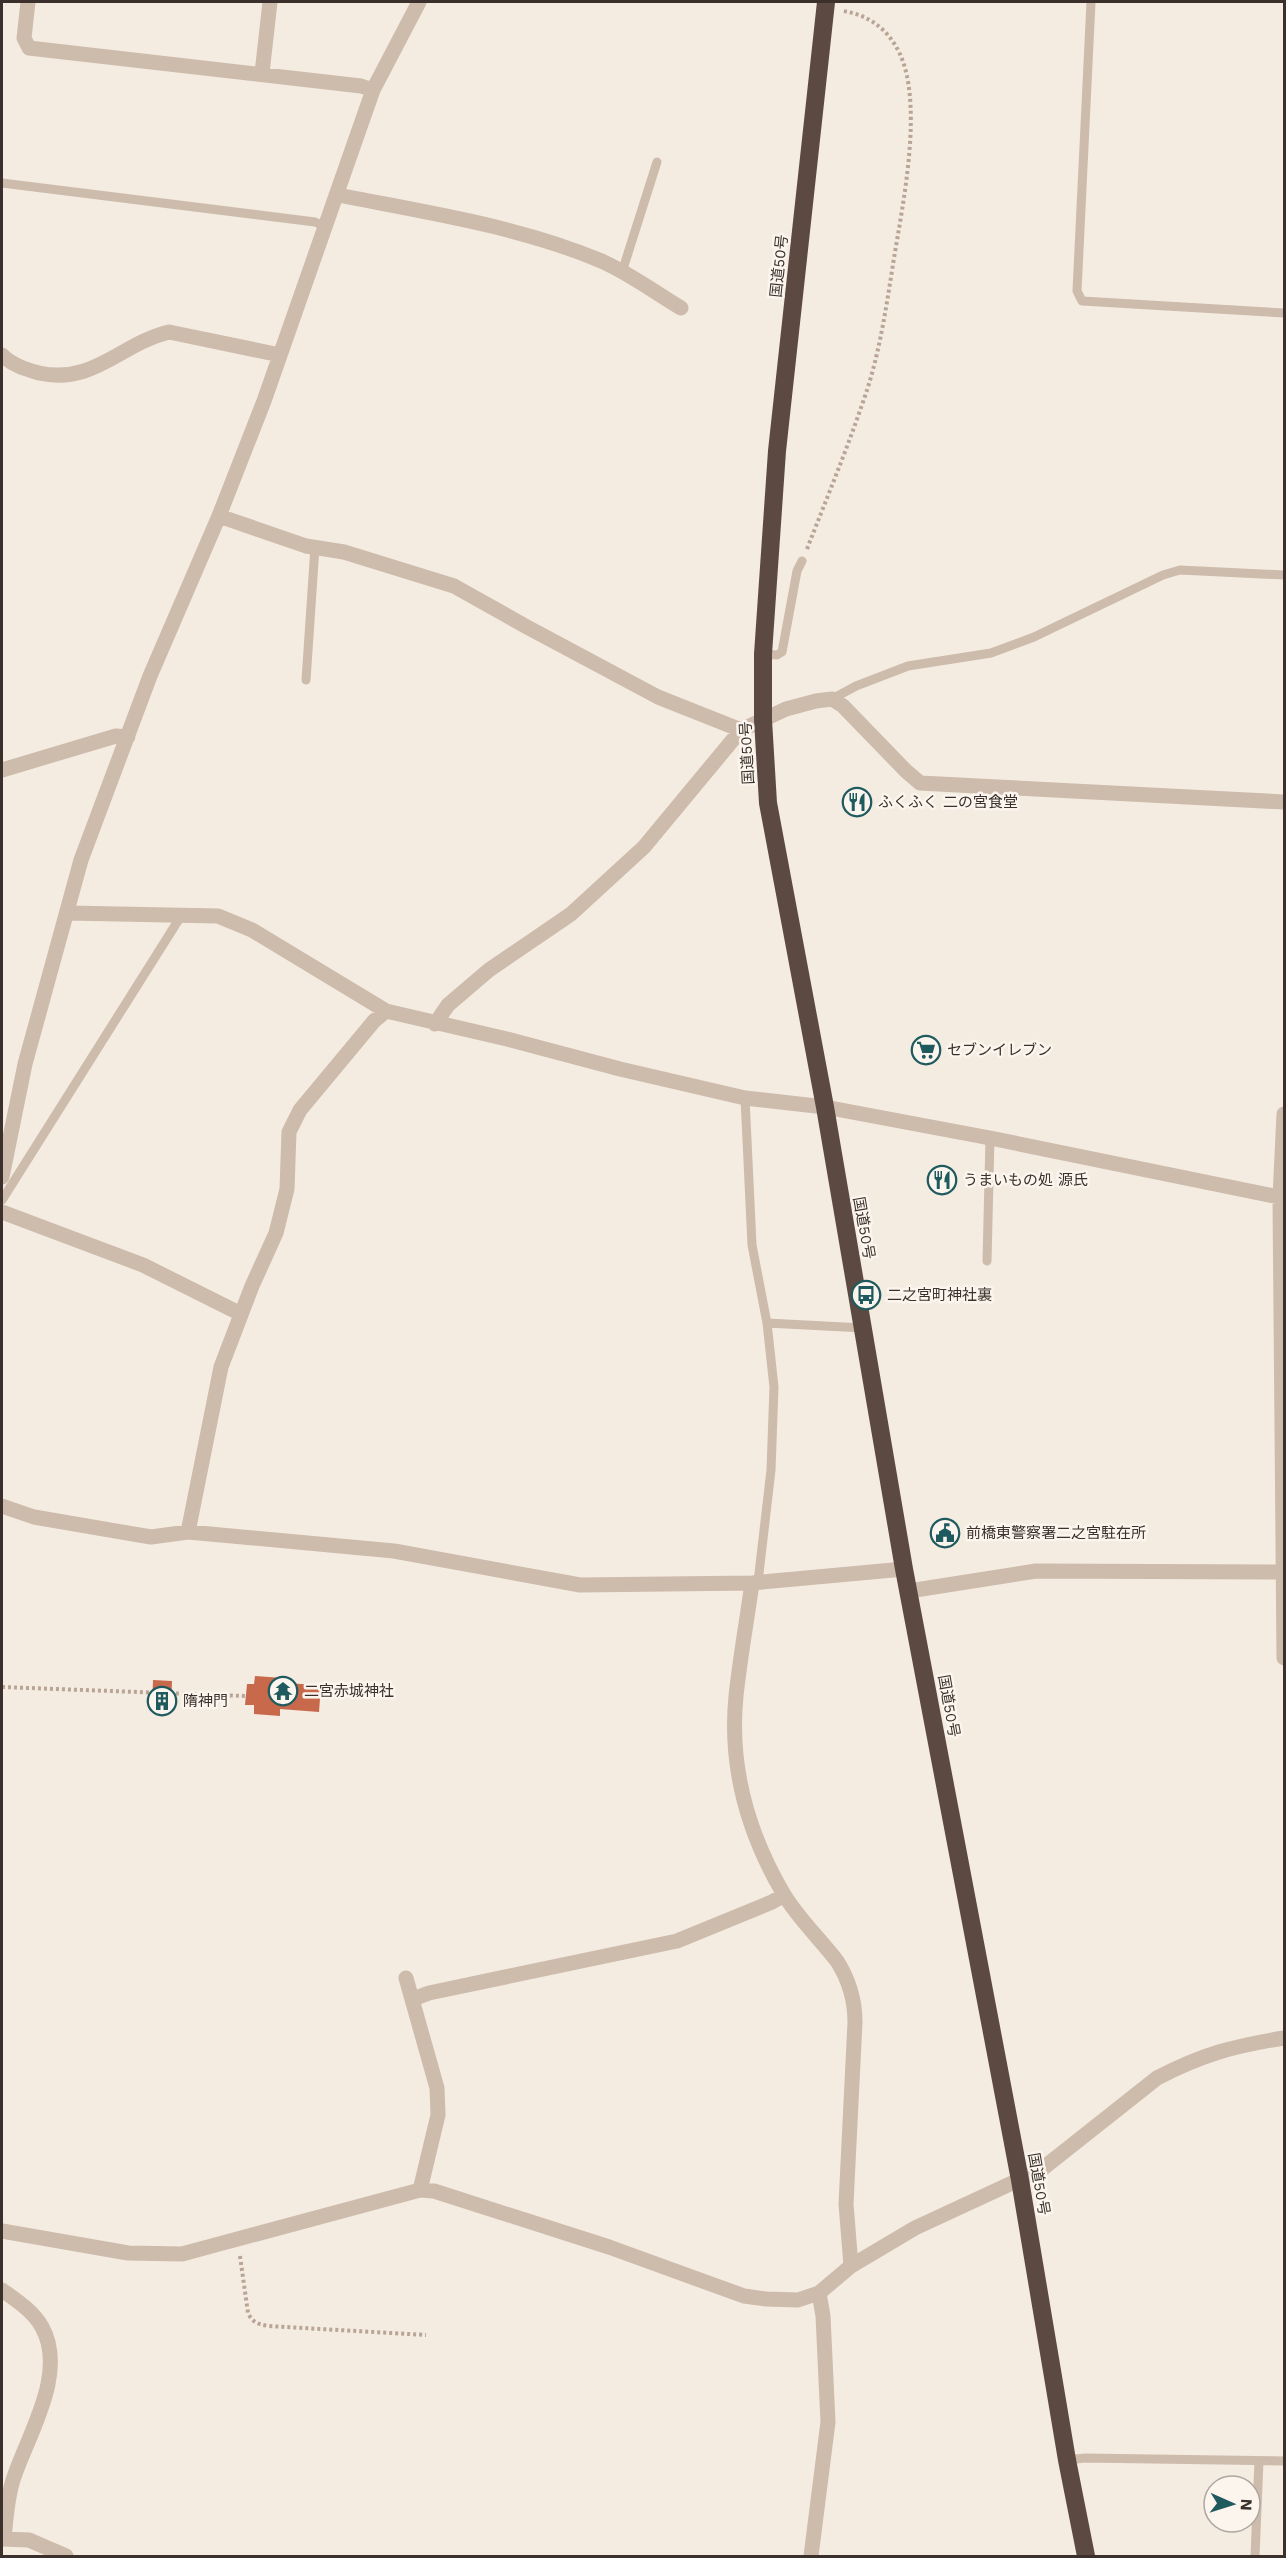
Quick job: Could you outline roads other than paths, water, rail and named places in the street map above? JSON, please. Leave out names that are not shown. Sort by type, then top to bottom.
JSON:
[{"type":"highway","name":"国道50号","points":[[826,5],[777,451],[763,654],[763,720],[768,803],[825,1107],[904,1569],[1020,2180],[1067,2460],[1086,2556]]},
{"type":"street","points":[[28,2],[24,38],[29,48],[262,73],[361,86],[373,90]]},
{"type":"street","points":[[262,73],[270,2]]},
{"type":"street","points":[[2,1177],[25,1064],[81,860],[150,676],[219,516],[338,195],[373,90],[419,2]]},
{"type":"street","points":[[338,195],[422,211],[540,239],[601,261],[681,308]]},
{"type":"street","points":[[2,355],[8,361],[26,370],[68,376],[90,370],[156,335],[169,332],[280,355]]},
{"type":"street","points":[[219,516],[315,548],[344,552],[454,586],[658,697],[741,730]]},
{"type":"street","points":[[435,1024],[448,1005],[481,977],[571,914],[644,847],[741,730],[786,709],[832,699],[843,706],[920,783],[1284,802]]},
{"type":"street","points":[[2,770],[116,736],[128,737]]},
{"type":"street","points":[[68,913],[218,916],[252,930],[386,1011],[435,1024],[507,1038],[620,1069],[745,1098],[825,1107],[990,1138],[1282,1198]]},
{"type":"street","points":[[188,1532],[221,1367],[276,1233],[287,1189],[289,1132],[300,1110],[374,1021],[386,1011]]},
{"type":"street","points":[[1284,1114],[1282,1198],[1284,1658]]},
{"type":"street","points":[[2,1212],[143,1265],[241,1314]]},
{"type":"street","points":[[2,1506],[34,1517],[151,1537],[188,1532],[394,1551],[580,1584],[755,1582],[904,1569]]},
{"type":"street","points":[[909,1591],[1036,1571],[1283,1572]]},
{"type":"street","points":[[755,1582],[736,1696],[737,1759],[744,1804],[753,1830],[784,1895],[837,1961],[853,1999],[855,2022],[846,2204],[852,2266]]},
{"type":"street","points":[[413,1999],[429,1993],[677,1941],[784,1895]]},
{"type":"street","points":[[406,1978],[437,2088],[438,2115],[420,2190]]},
{"type":"street","points":[[2,2231],[95,2249],[157,2255],[182,2254],[420,2190],[434,2191],[598,2243],[744,2296],[766,2300],[798,2300],[819,2293],[852,2266],[915,2229],[1042,2169],[1157,2078],[1217,2051],[1284,2038]]},
{"type":"street","points":[[2,2290],[36,2318],[43,2328],[49,2357],[45,2396],[13,2479],[6,2508],[3,2539],[29,2540],[66,2556]]},
{"type":"street","points":[[811,2556],[828,2422],[823,2316],[819,2293]]},
{"type":"street","points":[[27,2556],[29,2540]]},
{"type":"lane","points":[[1091,2],[1077,291],[1082,300],[1284,313]]},
{"type":"lane","points":[[622,272],[657,162]]},
{"type":"lane","points":[[2,183],[315,222],[326,227]]},
{"type":"lane","points":[[306,680],[315,548]]},
{"type":"lane","points":[[763,654],[777,655],[782,652],[797,571],[802,561]]},
{"type":"lane","points":[[832,699],[856,686],[908,666],[991,653],[1034,637],[1163,575],[1180,570],[1284,575]]},
{"type":"lane","points":[[2,1200],[181,916]]},
{"type":"lane","points":[[745,1098],[752,1245],[767,1323],[774,1387],[771,1470],[755,1582]]},
{"type":"lane","points":[[987,1261],[990,1138]]},
{"type":"lane","points":[[767,1323],[862,1328]]},
{"type":"lane","points":[[1067,2460],[1086,2458],[1284,2461]]},
{"type":"lane","points":[[1255,2556],[1259,2461]]},
{"type":"place","name":"ふくふく 二の宮食堂","points":[[857,802]]},
{"type":"place","name":"セブンイレブン","points":[[926,1050]]},
{"type":"place","name":"うまいもの処 源氏","points":[[942,1180]]},
{"type":"place","name":"二之宮町神社裏","points":[[866,1295]]},
{"type":"place","name":"前橋東警察署二之宮駐在所","points":[[945,1533]]},
{"type":"place","name":"二宮赤城神社","points":[[283,1691]]},
{"type":"place","name":"隋神門","points":[[162,1701]]}]
